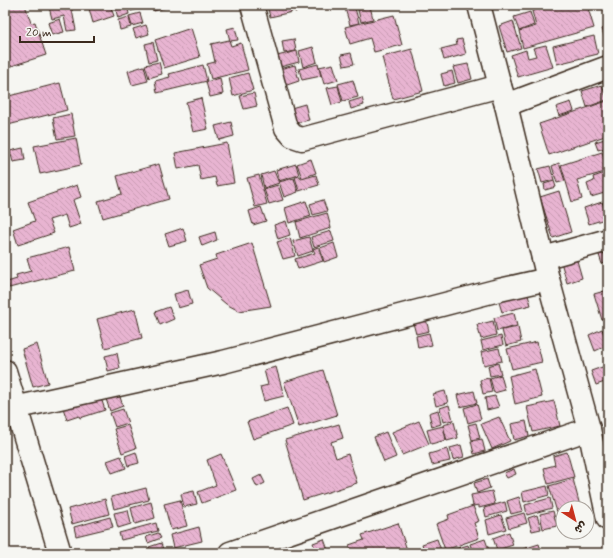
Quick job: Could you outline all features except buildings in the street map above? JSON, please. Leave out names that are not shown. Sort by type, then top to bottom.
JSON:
[{"type":"street","points":[[252,5],[286,128],[293,136],[302,139],[503,95],[608,67]]},
{"type":"street","points":[[479,5],[503,95],[548,279],[589,429],[608,519]]},
{"type":"street","points":[[544,258],[608,240]]},
{"type":"street","points":[[10,408],[223,362],[548,279]]},
{"type":"street","points":[[5,370],[10,408],[60,553]]},
{"type":"street","points":[[230,553],[589,429]]}]
